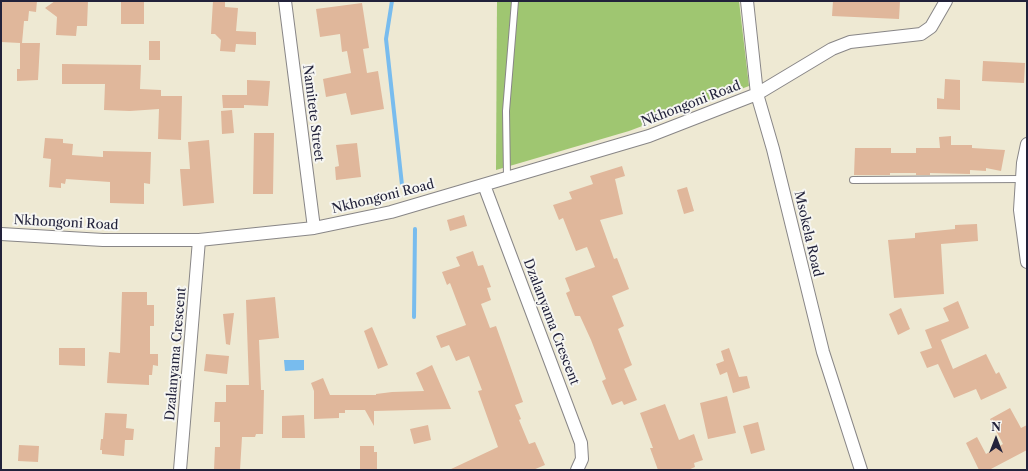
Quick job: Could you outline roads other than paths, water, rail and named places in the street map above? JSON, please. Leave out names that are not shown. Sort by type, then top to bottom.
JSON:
[{"type":"street","name":"Namitete Street","points":[[285,1],[314,228]]},
{"type":"street","name":"Msokela Road","points":[[747,1],[757,94],[773,149],[823,352],[861,470]]},
{"type":"street","name":"Nkhongoni Road","points":[[1,234],[104,240],[199,240],[314,228],[391,212],[649,136],[757,94],[832,49],[850,42],[921,34],[931,27],[946,1]]},
{"type":"street","points":[[1027,144],[1022,179],[1020,210],[1027,262]]},
{"type":"street","name":"Dzalanyama Crescent","points":[[484,185],[581,443],[582,459],[577,470]]},
{"type":"street","name":"Dzalanyama Crescent","points":[[180,470],[199,240]]},
{"type":"lane","points":[[507,177],[506,111],[515,1]]},
{"type":"lane","points":[[854,180],[1022,179]]},
{"type":"water","points":[[284,360],[304,360],[304,370],[285,371]]},
{"type":"waterway","points":[[392,1],[386,39],[402,185]]},
{"type":"waterway","points":[[414,317],[415,229]]}]
